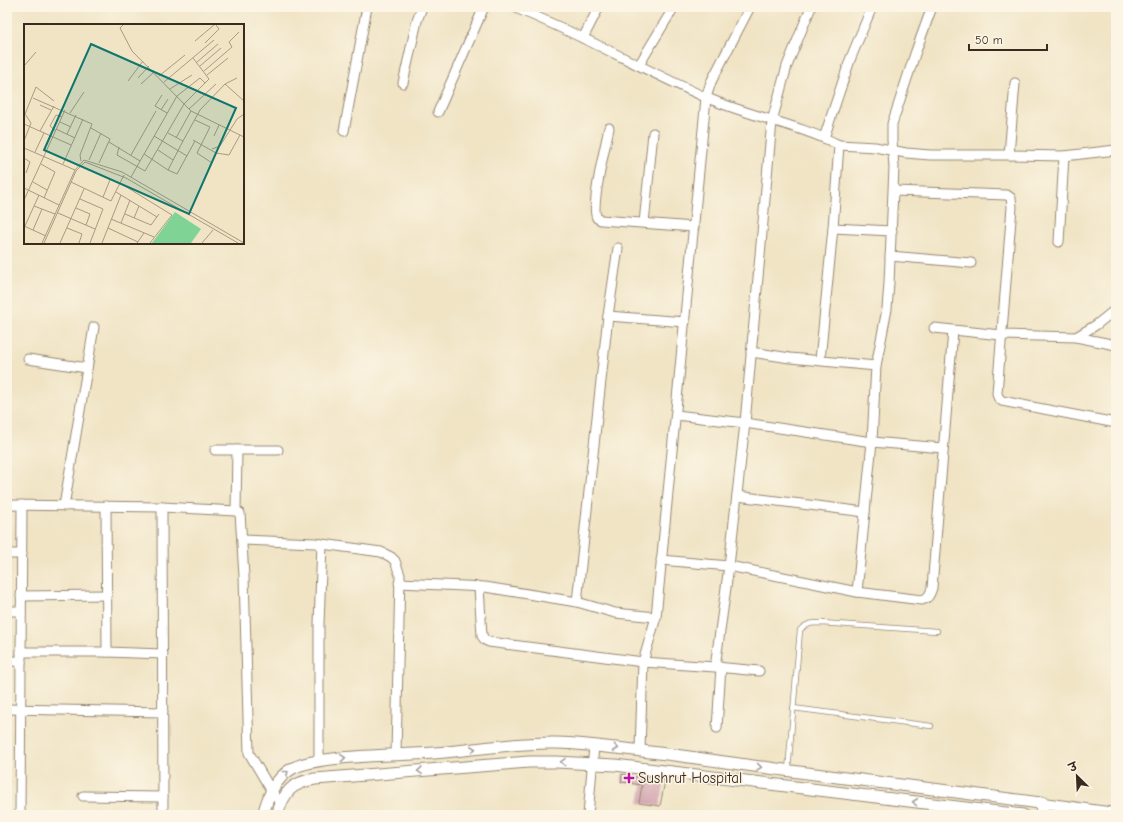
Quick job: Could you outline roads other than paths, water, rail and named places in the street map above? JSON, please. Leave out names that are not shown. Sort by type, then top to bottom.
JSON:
[{"type":"street","points":[[344,131],[367,7]]},
{"type":"street","points":[[402,83],[422,7]]},
{"type":"street","points":[[438,112],[484,7]]},
{"type":"street","points":[[512,7],[532,11],[583,38],[706,98],[824,138],[839,145],[875,146],[906,153],[930,155],[1064,156],[1116,150]]},
{"type":"street","points":[[583,38],[599,7]]},
{"type":"street","points":[[639,65],[674,7]]},
{"type":"street","points":[[640,750],[643,662],[656,617],[706,98],[711,82],[750,7]]},
{"type":"street","points":[[717,728],[718,667],[745,423],[772,121],[786,66],[810,7]]},
{"type":"street","points":[[824,138],[850,60],[872,7]]},
{"type":"street","points":[[857,592],[872,442],[876,366],[887,308],[895,159],[891,132],[892,124],[932,7]]},
{"type":"street","points":[[1009,155],[1015,83]]},
{"type":"street","points":[[609,128],[599,179],[595,215],[597,218],[601,220],[694,227]]},
{"type":"street","points":[[644,223],[653,133]]},
{"type":"street","points":[[820,360],[833,228],[839,145]]},
{"type":"street","points":[[1059,242],[1064,156]]},
{"type":"street","points":[[894,191],[1007,195],[1011,198],[1012,207],[1001,335],[997,392],[998,398],[1002,401],[1116,423]]},
{"type":"street","points":[[833,228],[892,231]]},
{"type":"street","points":[[577,602],[608,316],[618,248]]},
{"type":"street","points":[[890,256],[971,263]]},
{"type":"street","points":[[1076,337],[1096,325],[1116,309]]},
{"type":"street","points":[[608,316],[685,322]]},
{"type":"street","points":[[64,506],[94,327]]},
{"type":"street","points":[[934,328],[1001,335],[1076,337],[1116,345]]},
{"type":"street","points":[[661,560],[729,566],[857,592],[922,600],[927,598],[930,595],[932,588],[953,331]]},
{"type":"street","points":[[751,352],[790,358],[876,366]]},
{"type":"street","points":[[28,359],[87,368]]},
{"type":"street","points":[[676,415],[745,423],[872,442],[943,448]]},
{"type":"street","points":[[215,450],[278,450]]},
{"type":"street","points":[[236,511],[238,450]]},
{"type":"street","points":[[737,496],[865,512]]},
{"type":"street","points":[[7,505],[162,507],[236,511],[240,513],[242,518],[243,540],[249,753],[281,804]]},
{"type":"street","points":[[20,815],[22,505]]},
{"type":"street","points":[[106,506],[107,652]]},
{"type":"street","points":[[162,507],[163,815]]},
{"type":"street","points":[[243,540],[322,544],[381,552],[391,557],[395,561],[398,567],[400,583],[396,754]]},
{"type":"street","points":[[319,760],[319,624],[322,544]]},
{"type":"street","points":[[7,554],[22,554]]},
{"type":"street","points":[[400,583],[479,587],[577,602],[615,613],[656,617]]},
{"type":"street","points":[[479,587],[482,636],[489,642],[643,662],[760,671]]},
{"type":"street","points":[[22,596],[107,595]]},
{"type":"street","points":[[7,612],[21,611]]},
{"type":"street","points":[[7,660],[21,657],[107,652],[163,654]]},
{"type":"street","points":[[7,709],[163,712]]},
{"type":"street","points":[[263,815],[271,790],[291,769],[305,763],[319,760],[396,754],[435,753],[504,745],[550,743],[640,750],[788,771],[1042,802],[1116,814]]},
{"type":"street","points":[[588,815],[594,746]]},
{"type":"street","points":[[277,815],[287,793],[293,786],[303,781],[529,762],[556,762],[615,765],[1023,815]]},
{"type":"street","points":[[83,796],[163,797]]},
{"type":"street","points":[[1041,815],[1042,802]]},
{"type":"lane","points":[[788,771],[800,630],[804,625],[811,623],[822,623],[937,631]]},
{"type":"lane","points":[[793,708],[931,726]]},
{"type":"place","name":"Sushrut Hospital","points":[[629,778]]}]
